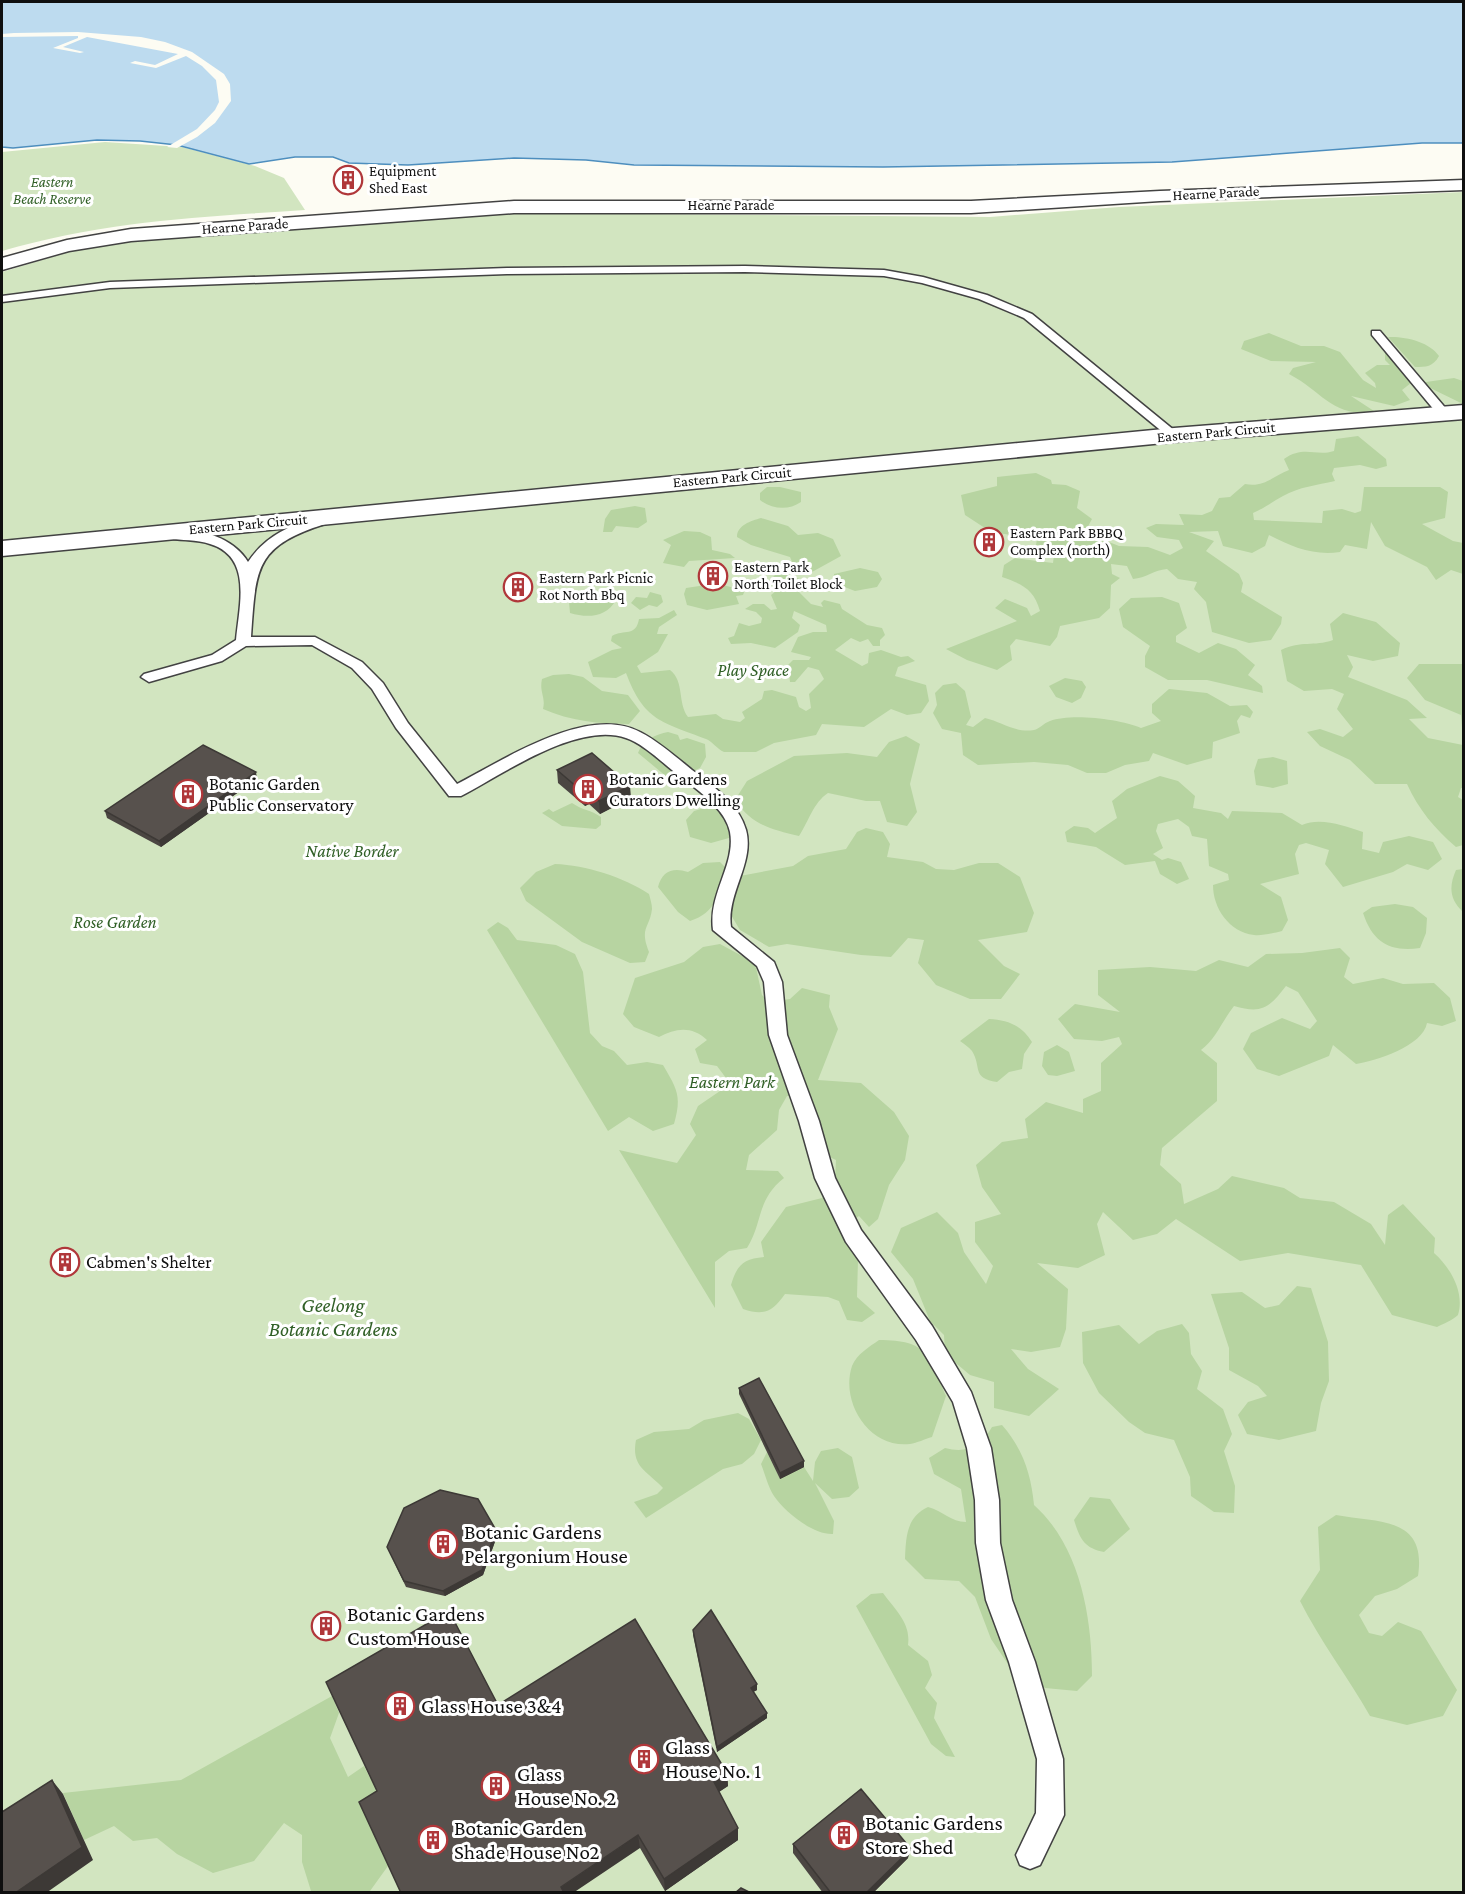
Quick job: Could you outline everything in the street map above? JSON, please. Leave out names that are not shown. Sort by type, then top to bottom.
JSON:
[{"type":"street","name":"Hearne Parade","points":[[2,264],[77,244],[131,236],[514,207],[587,205],[971,207],[1161,196],[1464,184]]},
{"type":"street","name":"Eastern Park Circuit","points":[[2,549],[1174,435],[1454,413]]},
{"type":"lane","points":[[2,299],[110,285],[507,272],[745,269],[892,274],[983,297],[1028,316],[1174,435]]},
{"type":"lane","points":[[1376,333],[1454,413]]},
{"type":"lane","points":[[243,642],[248,580],[256,559],[276,540],[310,524],[343,516]]},
{"type":"lane","points":[[132,535],[188,536],[223,543],[240,557],[248,580]]},
{"type":"lane","points":[[149,677],[218,658],[243,642],[315,641],[357,665],[378,686],[402,725],[455,792],[568,737],[597,730],[619,731],[634,735],[726,807],[737,827],[739,845],[735,866],[723,892],[718,911],[722,930],[765,962],[773,982],[778,1035],[809,1121],[825,1178],[853,1236],[924,1333],[963,1399],[979,1448],[987,1500],[988,1543],[999,1600],[1022,1662],[1050,1759],[1050,1815],[1030,1855]]},
{"type":"green space","name":"Eastern Beach Reserve","points":[[105,142],[182,147],[255,166],[284,178],[305,210],[190,218],[115,227],[40,241],[2,251],[2,152]]},
{"type":"green space","name":"Eastern Park","points":[[1463,192],[1463,1892],[2,1892],[2,272],[82,248],[142,240],[516,213],[990,217],[1119,207]]},
{"type":"green space","points":[[1269,333],[1301,346],[1324,346],[1340,352],[1363,380],[1376,388],[1375,383],[1365,373],[1377,365],[1390,365],[1385,360],[1385,349],[1411,383],[1402,390],[1410,400],[1394,406],[1351,396],[1377,413],[1348,411],[1338,407],[1289,374],[1293,368],[1316,362],[1271,361],[1241,349],[1244,341]]},
{"type":"green space","points":[[1388,337],[1416,341],[1430,347],[1439,356],[1429,366],[1415,367]]},
{"type":"green space","points":[[1454,378],[1463,381],[1463,404],[1424,385],[1426,382]]},
{"type":"green space","points":[[1358,436],[1386,459],[1387,466],[1376,469],[1360,465],[1334,468],[1332,474],[1335,481],[1289,493],[1253,513],[1254,520],[1322,523],[1323,511],[1342,509],[1355,513],[1361,511],[1364,487],[1440,487],[1448,492],[1445,518],[1422,524],[1453,541],[1463,543],[1463,574],[1451,570],[1436,580],[1427,567],[1385,546],[1371,522],[1367,549],[1345,545],[1340,552],[1330,553],[1303,550],[1269,535],[1265,546],[1252,553],[1223,546],[1218,531],[1189,532],[1214,541],[1206,551],[1239,574],[1243,583],[1241,592],[1282,617],[1281,624],[1271,640],[1249,643],[1212,632],[1206,602],[1194,589],[1197,582],[1178,579],[1167,569],[1133,579],[1127,566],[1111,564],[1112,574],[1120,578],[1111,585],[1110,608],[1099,618],[1060,626],[1057,637],[1050,646],[1016,639],[1010,646],[1012,660],[997,670],[967,660],[946,649],[1017,621],[995,608],[1005,599],[1027,608],[1031,616],[1040,611],[1031,592],[1016,582],[1002,577],[1004,565],[1015,558],[1053,563],[1054,555],[1050,547],[1036,545],[1037,539],[991,532],[965,515],[961,495],[997,486],[997,477],[1036,473],[1051,480],[1052,484],[1066,485],[1080,491],[1077,508],[1092,519],[1085,532],[1075,538],[1104,540],[1119,546],[1148,547],[1170,555],[1183,548],[1179,540],[1157,537],[1146,528],[1156,524],[1184,525],[1179,514],[1202,515],[1212,511],[1219,498],[1230,497],[1245,484],[1263,483],[1289,470],[1284,459],[1291,455],[1334,451],[1336,439]]},
{"type":"green space","points":[[767,487],[780,487],[801,492],[801,502],[785,508],[770,505],[760,500],[760,493]]},
{"type":"green space","points":[[635,506],[645,508],[647,522],[638,528],[616,526],[612,532],[603,532],[605,519],[611,510]]},
{"type":"green space","points":[[761,518],[788,526],[798,535],[818,533],[833,539],[841,556],[812,572],[793,564],[790,557],[751,545],[737,537],[739,529]]},
{"type":"green space","points":[[684,531],[700,532],[711,537],[712,550],[730,554],[735,558],[689,561],[684,567],[663,563],[671,545],[663,540]]},
{"type":"green space","points":[[860,568],[878,572],[882,579],[877,587],[855,591],[834,583],[834,574]]},
{"type":"green space","points":[[779,571],[802,580],[799,583],[805,586],[799,592],[811,604],[823,607],[821,603],[824,600],[840,604],[842,609],[867,625],[882,628],[885,635],[880,640],[880,646],[873,646],[868,639],[860,642],[851,638],[835,650],[862,666],[868,663],[869,653],[881,650],[901,657],[908,656],[915,661],[898,667],[895,676],[926,685],[929,701],[921,713],[907,715],[891,709],[864,727],[822,724],[816,735],[774,743],[756,752],[724,752],[708,740],[656,718],[640,701],[626,673],[616,678],[593,677],[588,662],[612,650],[622,648],[611,641],[612,636],[632,630],[639,619],[659,618],[674,610],[677,615],[659,627],[657,634],[668,634],[658,652],[637,666],[641,673],[670,670],[675,675],[688,717],[716,714],[723,719],[740,722],[745,718],[742,712],[762,699],[764,691],[772,690],[796,697],[799,707],[806,711],[811,708],[809,694],[824,679],[819,670],[808,667],[795,682],[790,682],[788,665],[793,660],[809,660],[811,657],[791,652],[798,637],[813,632],[827,632],[826,625],[794,611],[792,618],[800,625],[798,632],[775,648],[751,643],[731,644],[728,638],[734,636],[739,623],[749,626],[761,623],[762,618],[756,612],[745,609],[753,604],[764,604],[771,610],[777,609],[771,595],[776,591],[775,588],[747,579],[769,581]]},
{"type":"green space","points":[[708,582],[745,590],[743,595],[736,596],[739,604],[707,610],[687,605],[684,594],[686,588],[706,585]]},
{"type":"green space","points":[[650,592],[661,595],[663,602],[657,607],[649,605],[640,610],[631,603],[636,597],[647,598]]},
{"type":"green space","points":[[582,595],[605,596],[616,600],[607,610],[596,615],[583,616],[570,613],[569,602]]},
{"type":"green space","points":[[1162,597],[1179,603],[1187,628],[1176,636],[1176,642],[1199,653],[1218,643],[1236,649],[1255,665],[1248,675],[1262,686],[1263,693],[1207,680],[1168,680],[1145,667],[1145,656],[1150,646],[1123,627],[1119,609],[1131,598]]},
{"type":"green space","points":[[1343,613],[1376,622],[1400,643],[1398,656],[1373,661],[1347,655],[1353,667],[1348,677],[1407,700],[1427,718],[1409,719],[1428,738],[1463,745],[1463,788],[1458,797],[1463,800],[1463,845],[1456,847],[1434,826],[1407,784],[1375,784],[1350,760],[1320,746],[1307,732],[1320,729],[1343,737],[1353,729],[1337,709],[1344,694],[1332,689],[1304,691],[1287,681],[1281,650],[1295,645],[1333,640],[1330,624]]},
{"type":"green space","points":[[1419,664],[1463,664],[1463,741],[1461,715],[1425,700],[1407,678]]},
{"type":"green space","points":[[569,674],[583,677],[602,691],[628,695],[640,711],[629,724],[618,724],[574,719],[543,709],[542,679],[553,675]]},
{"type":"green space","points":[[1065,678],[1082,681],[1086,687],[1081,698],[1072,703],[1056,697],[1049,686]]},
{"type":"green space","points":[[956,683],[965,691],[971,717],[966,725],[973,727],[985,718],[1027,731],[1034,730],[1050,721],[1082,717],[1109,720],[1141,728],[1161,721],[1152,713],[1152,704],[1169,689],[1207,693],[1230,706],[1247,705],[1253,712],[1250,718],[1241,715],[1237,721],[1240,733],[1213,742],[1212,758],[1187,765],[1153,753],[1149,761],[1125,765],[1106,773],[1087,773],[1068,765],[1034,762],[978,765],[963,755],[961,733],[942,729],[933,713],[937,705],[935,693],[943,685]]},
{"type":"green space","points":[[668,732],[678,735],[680,740],[687,738],[705,744],[706,757],[700,768],[678,778],[667,777],[638,753],[650,739]]},
{"type":"green space","points":[[906,736],[920,744],[910,784],[917,812],[907,826],[887,822],[880,801],[866,801],[828,793],[815,807],[799,836],[762,825],[748,815],[735,800],[747,781],[794,756],[847,753],[877,757],[889,742]]},
{"type":"green space","points":[[1273,757],[1287,761],[1288,784],[1273,788],[1256,785],[1254,771],[1258,759]]},
{"type":"green space","points":[[1160,776],[1178,781],[1195,796],[1193,808],[1221,813],[1228,819],[1232,811],[1282,813],[1302,825],[1317,822],[1332,823],[1363,832],[1362,849],[1379,853],[1383,842],[1409,836],[1433,842],[1442,859],[1428,870],[1407,864],[1393,872],[1343,887],[1325,864],[1329,850],[1306,843],[1299,845],[1295,854],[1299,874],[1260,884],[1281,897],[1288,920],[1282,931],[1261,935],[1245,933],[1224,918],[1216,902],[1213,885],[1229,880],[1228,874],[1209,866],[1207,839],[1192,836],[1189,827],[1178,819],[1158,824],[1156,831],[1163,848],[1153,854],[1162,860],[1168,858],[1181,862],[1189,879],[1177,884],[1160,874],[1155,861],[1125,865],[1096,847],[1067,842],[1065,832],[1074,826],[1088,828],[1095,833],[1117,818],[1112,801],[1127,789]]},
{"type":"green space","points":[[572,803],[601,817],[601,825],[596,829],[562,826],[542,813],[549,809],[553,812]]},
{"type":"green space","points":[[711,806],[722,809],[734,831],[729,838],[711,843],[690,837],[686,820],[694,811]]},
{"type":"green space","points":[[866,828],[883,832],[890,844],[887,857],[923,862],[936,869],[954,870],[979,863],[998,863],[1020,877],[1034,913],[1027,932],[978,940],[1004,966],[1020,974],[1001,999],[970,999],[936,985],[918,963],[924,940],[908,938],[891,957],[787,944],[769,947],[740,930],[731,915],[729,895],[740,876],[793,866],[808,856],[846,849],[857,832]]},
{"type":"green space","points":[[720,862],[728,870],[719,894],[706,913],[690,921],[678,912],[658,887],[662,877],[673,870],[688,872],[703,863]]},
{"type":"green space","points":[[555,864],[604,873],[628,882],[649,894],[652,909],[645,932],[649,952],[645,962],[630,963],[582,942],[526,901],[520,888],[536,872]]},
{"type":"green space","points":[[1464,869],[1463,912],[1455,902],[1451,887],[1456,870]]},
{"type":"green space","points":[[1395,904],[1413,907],[1427,918],[1426,933],[1420,948],[1391,947],[1372,932],[1363,913],[1372,907]]},
{"type":"green space","points":[[498,922],[508,928],[517,940],[556,945],[575,954],[583,972],[590,1033],[602,1046],[614,1051],[627,1065],[647,1062],[663,1065],[677,1093],[678,1106],[674,1124],[653,1131],[629,1117],[608,1131],[487,930]]},
{"type":"green space","points":[[720,944],[755,963],[762,995],[769,1002],[790,999],[802,988],[830,995],[829,1007],[838,1029],[818,1080],[861,1083],[894,1112],[909,1136],[905,1160],[889,1185],[878,1219],[869,1227],[859,1216],[853,1220],[858,1259],[857,1297],[875,1313],[862,1322],[847,1320],[839,1301],[828,1297],[785,1294],[772,1309],[762,1312],[750,1311],[743,1309],[731,1285],[742,1264],[751,1259],[764,1257],[761,1242],[786,1207],[822,1198],[835,1181],[836,1160],[810,1148],[815,1133],[817,1114],[808,1094],[787,1096],[779,1110],[777,1130],[749,1155],[746,1170],[778,1171],[784,1178],[775,1186],[764,1203],[747,1248],[729,1251],[715,1262],[715,1308],[619,1150],[677,1163],[696,1135],[690,1124],[698,1106],[720,1091],[726,1078],[717,1066],[700,1063],[695,1049],[707,1040],[701,1035],[696,1032],[678,1030],[659,1037],[634,1027],[623,1014],[635,978],[684,962],[703,947]]},
{"type":"green space","points":[[1340,948],[1350,958],[1344,977],[1353,984],[1383,978],[1403,984],[1434,983],[1450,998],[1456,1021],[1442,1026],[1427,1023],[1417,1039],[1398,1051],[1356,1064],[1333,1045],[1329,1056],[1279,1076],[1257,1069],[1243,1049],[1251,1033],[1282,1018],[1310,1029],[1317,1021],[1298,992],[1286,986],[1275,1000],[1264,1007],[1252,1009],[1234,1006],[1215,1035],[1201,1050],[1217,1063],[1217,1101],[1162,1148],[1160,1165],[1181,1184],[1184,1204],[1218,1189],[1232,1176],[1284,1188],[1300,1198],[1334,1202],[1371,1224],[1385,1245],[1388,1215],[1403,1204],[1435,1238],[1434,1253],[1445,1265],[1458,1289],[1460,1306],[1458,1315],[1437,1327],[1392,1315],[1361,1265],[1288,1253],[1240,1261],[1176,1219],[1157,1234],[1133,1240],[1103,1212],[1097,1224],[1105,1255],[1078,1268],[1037,1263],[1068,1289],[1066,1329],[1060,1347],[1031,1352],[1011,1349],[1028,1369],[1059,1389],[1029,1416],[994,1408],[994,1382],[970,1375],[945,1354],[944,1335],[930,1321],[913,1279],[891,1252],[901,1228],[937,1212],[958,1233],[964,1252],[986,1284],[993,1266],[975,1242],[975,1222],[1001,1214],[982,1187],[976,1165],[1002,1142],[1028,1138],[1025,1119],[1046,1102],[1083,1113],[1083,1099],[1101,1091],[1101,1063],[1122,1044],[1119,1037],[1102,1041],[1074,1039],[1058,1019],[1075,1004],[1120,1012],[1098,995],[1098,970],[1150,967],[1196,971],[1219,960],[1248,967],[1266,954],[1302,953]]},
{"type":"green space","points":[[989,1019],[1014,1025],[1023,1031],[1032,1042],[1024,1054],[1022,1069],[1009,1072],[997,1082],[980,1075],[972,1051],[960,1041]]},
{"type":"green space","points":[[1057,1045],[1069,1052],[1075,1071],[1057,1076],[1048,1075],[1042,1066],[1044,1052]]},
{"type":"green space","points":[[1297,1286],[1311,1288],[1328,1342],[1329,1381],[1321,1403],[1316,1431],[1279,1440],[1247,1434],[1238,1415],[1248,1402],[1267,1396],[1258,1386],[1229,1370],[1229,1348],[1211,1294],[1242,1292],[1265,1308],[1279,1305]]},
{"type":"green space","points":[[1182,1324],[1189,1333],[1191,1354],[1202,1371],[1197,1389],[1223,1409],[1232,1434],[1224,1451],[1235,1486],[1234,1513],[1214,1512],[1191,1496],[1190,1477],[1174,1440],[1145,1433],[1129,1422],[1099,1393],[1083,1363],[1082,1332],[1119,1325],[1139,1344],[1157,1331]]},
{"type":"green space","points":[[879,1340],[908,1343],[917,1347],[930,1360],[946,1396],[932,1437],[910,1444],[895,1444],[870,1431],[854,1408],[849,1380],[852,1366],[860,1354]]},
{"type":"green space","points":[[738,1413],[749,1419],[761,1440],[754,1454],[742,1464],[723,1469],[646,1518],[634,1502],[657,1494],[663,1488],[638,1462],[635,1449],[636,1440],[654,1432],[689,1429],[704,1420]]},
{"type":"green space","points":[[1002,1425],[1025,1462],[1034,1505],[1050,1522],[1062,1541],[1073,1562],[1080,1584],[1089,1630],[1092,1676],[1077,1691],[1045,1688],[1010,1667],[991,1639],[975,1597],[959,1581],[925,1579],[905,1559],[911,1522],[921,1511],[928,1507],[956,1520],[966,1522],[961,1489],[934,1474],[929,1458],[945,1448],[960,1450],[973,1447],[988,1434],[992,1427]]},
{"type":"green space","points":[[838,1448],[852,1457],[859,1488],[849,1497],[832,1499],[815,1483],[834,1521],[833,1534],[808,1527],[792,1515],[774,1496],[761,1464],[767,1452],[780,1478],[804,1467],[813,1481],[815,1462],[821,1451]]},
{"type":"green space","points":[[1090,1497],[1110,1499],[1130,1529],[1104,1552],[1084,1542],[1074,1520]]},
{"type":"green space","points":[[1336,1515],[1396,1526],[1407,1532],[1415,1542],[1419,1556],[1418,1576],[1397,1589],[1375,1596],[1359,1615],[1369,1633],[1382,1636],[1398,1622],[1421,1631],[1457,1690],[1443,1716],[1407,1725],[1370,1716],[1300,1601],[1320,1570],[1318,1527]]},
{"type":"green space","points":[[883,1593],[905,1624],[908,1645],[928,1661],[932,1675],[925,1688],[937,1703],[934,1718],[955,1757],[946,1756],[931,1744],[856,1606],[871,1594]]},
{"type":"green space","points":[[332,1696],[339,1713],[330,1738],[348,1777],[364,1766],[370,1778],[395,1763],[365,1815],[388,1866],[370,1891],[311,1891],[302,1862],[302,1835],[284,1823],[254,1861],[213,1873],[177,1854],[157,1838],[133,1841],[114,1826],[84,1840],[63,1793],[181,1780]]},
{"type":"water","points":[[2,2],[1463,2],[1463,143],[1422,143],[1172,162],[883,167],[634,165],[586,160],[514,158],[408,165],[349,163],[333,157],[295,157],[249,164],[177,145],[140,141],[97,140],[13,148],[2,147]]},
{"type":"pier","points":[[78,32],[141,37],[165,42],[192,52],[224,74],[230,84],[231,101],[215,123],[197,137],[177,148],[167,147],[197,129],[215,110],[219,102],[216,80],[202,66],[186,56],[156,68],[130,63],[135,61],[155,65],[178,54],[87,37],[63,47],[84,52],[80,53],[53,48],[78,38],[78,36],[2,37],[2,34],[14,33]]},
{"type":"building","name":"Botanic Garden Public Conservatory","points":[[203,745],[256,772],[159,841],[105,811]]},
{"type":"building","points":[[592,753],[630,786],[599,801],[588,791],[584,793],[557,770]]},
{"type":"building","points":[[759,1378],[804,1461],[780,1473],[739,1388]]},
{"type":"building","name":"Botanic Gardens Pelargonium House","points":[[440,1490],[478,1499],[496,1530],[482,1570],[443,1591],[404,1581],[387,1547],[404,1508]]},
{"type":"building","points":[[711,1610],[757,1684],[751,1688],[767,1713],[717,1747],[693,1630]]},
{"type":"building","points":[[449,1611],[498,1705],[635,1619],[727,1773],[714,1782],[738,1828],[664,1879],[638,1835],[561,1887],[564,1893],[401,1893],[359,1802],[377,1791],[326,1682]]},
{"type":"building","points":[[52,1780],[82,1847],[15,1893],[2,1893],[2,1812]]},
{"type":"building","name":"Botanic Gardens Store Shed","points":[[861,1789],[911,1849],[866,1893],[831,1893],[793,1844]]},
{"type":"building","points":[[741,1888],[751,1893],[735,1893]]},
{"type":"place","name":"Equipment Shed East","points":[[348,180]]},
{"type":"place","name":"Eastern Park BBBQ Complex (north)","points":[[989,542]]},
{"type":"place","name":"Eastern Park North Toilet Block","points":[[713,576]]},
{"type":"place","name":"Eastern Park Picnic Rot North Bbq","points":[[518,587]]},
{"type":"place","name":"Botanic Gardens Curators Dwelling","points":[[588,789]]},
{"type":"place","name":"Botanic Garden Public Conservatory","points":[[188,794]]},
{"type":"place","name":"Cabmen's Shelter","points":[[65,1262]]},
{"type":"place","name":"Botanic Gardens Pelargonium House","points":[[443,1544]]},
{"type":"place","name":"Botanic Gardens Custom House","points":[[326,1626]]},
{"type":"place","name":"Glass House 3&4","points":[[400,1706]]},
{"type":"place","name":"Glass House No. 1","points":[[644,1759]]},
{"type":"place","name":"Glass House No. 2","points":[[496,1786]]},
{"type":"place","name":"Botanic Gardens Store Shed","points":[[844,1835]]},
{"type":"place","name":"Botanic Garden Shade House No2","points":[[433,1840]]},
{"type":"park label","name":"Play Space","points":[[753,670]]},
{"type":"park label","name":"Native Border","points":[[352,851]]},
{"type":"park label","name":"Rose Garden","points":[[115,922]]},
{"type":"park label","name":"Geelong Botanic Gardens","points":[[333,1317]]}]
